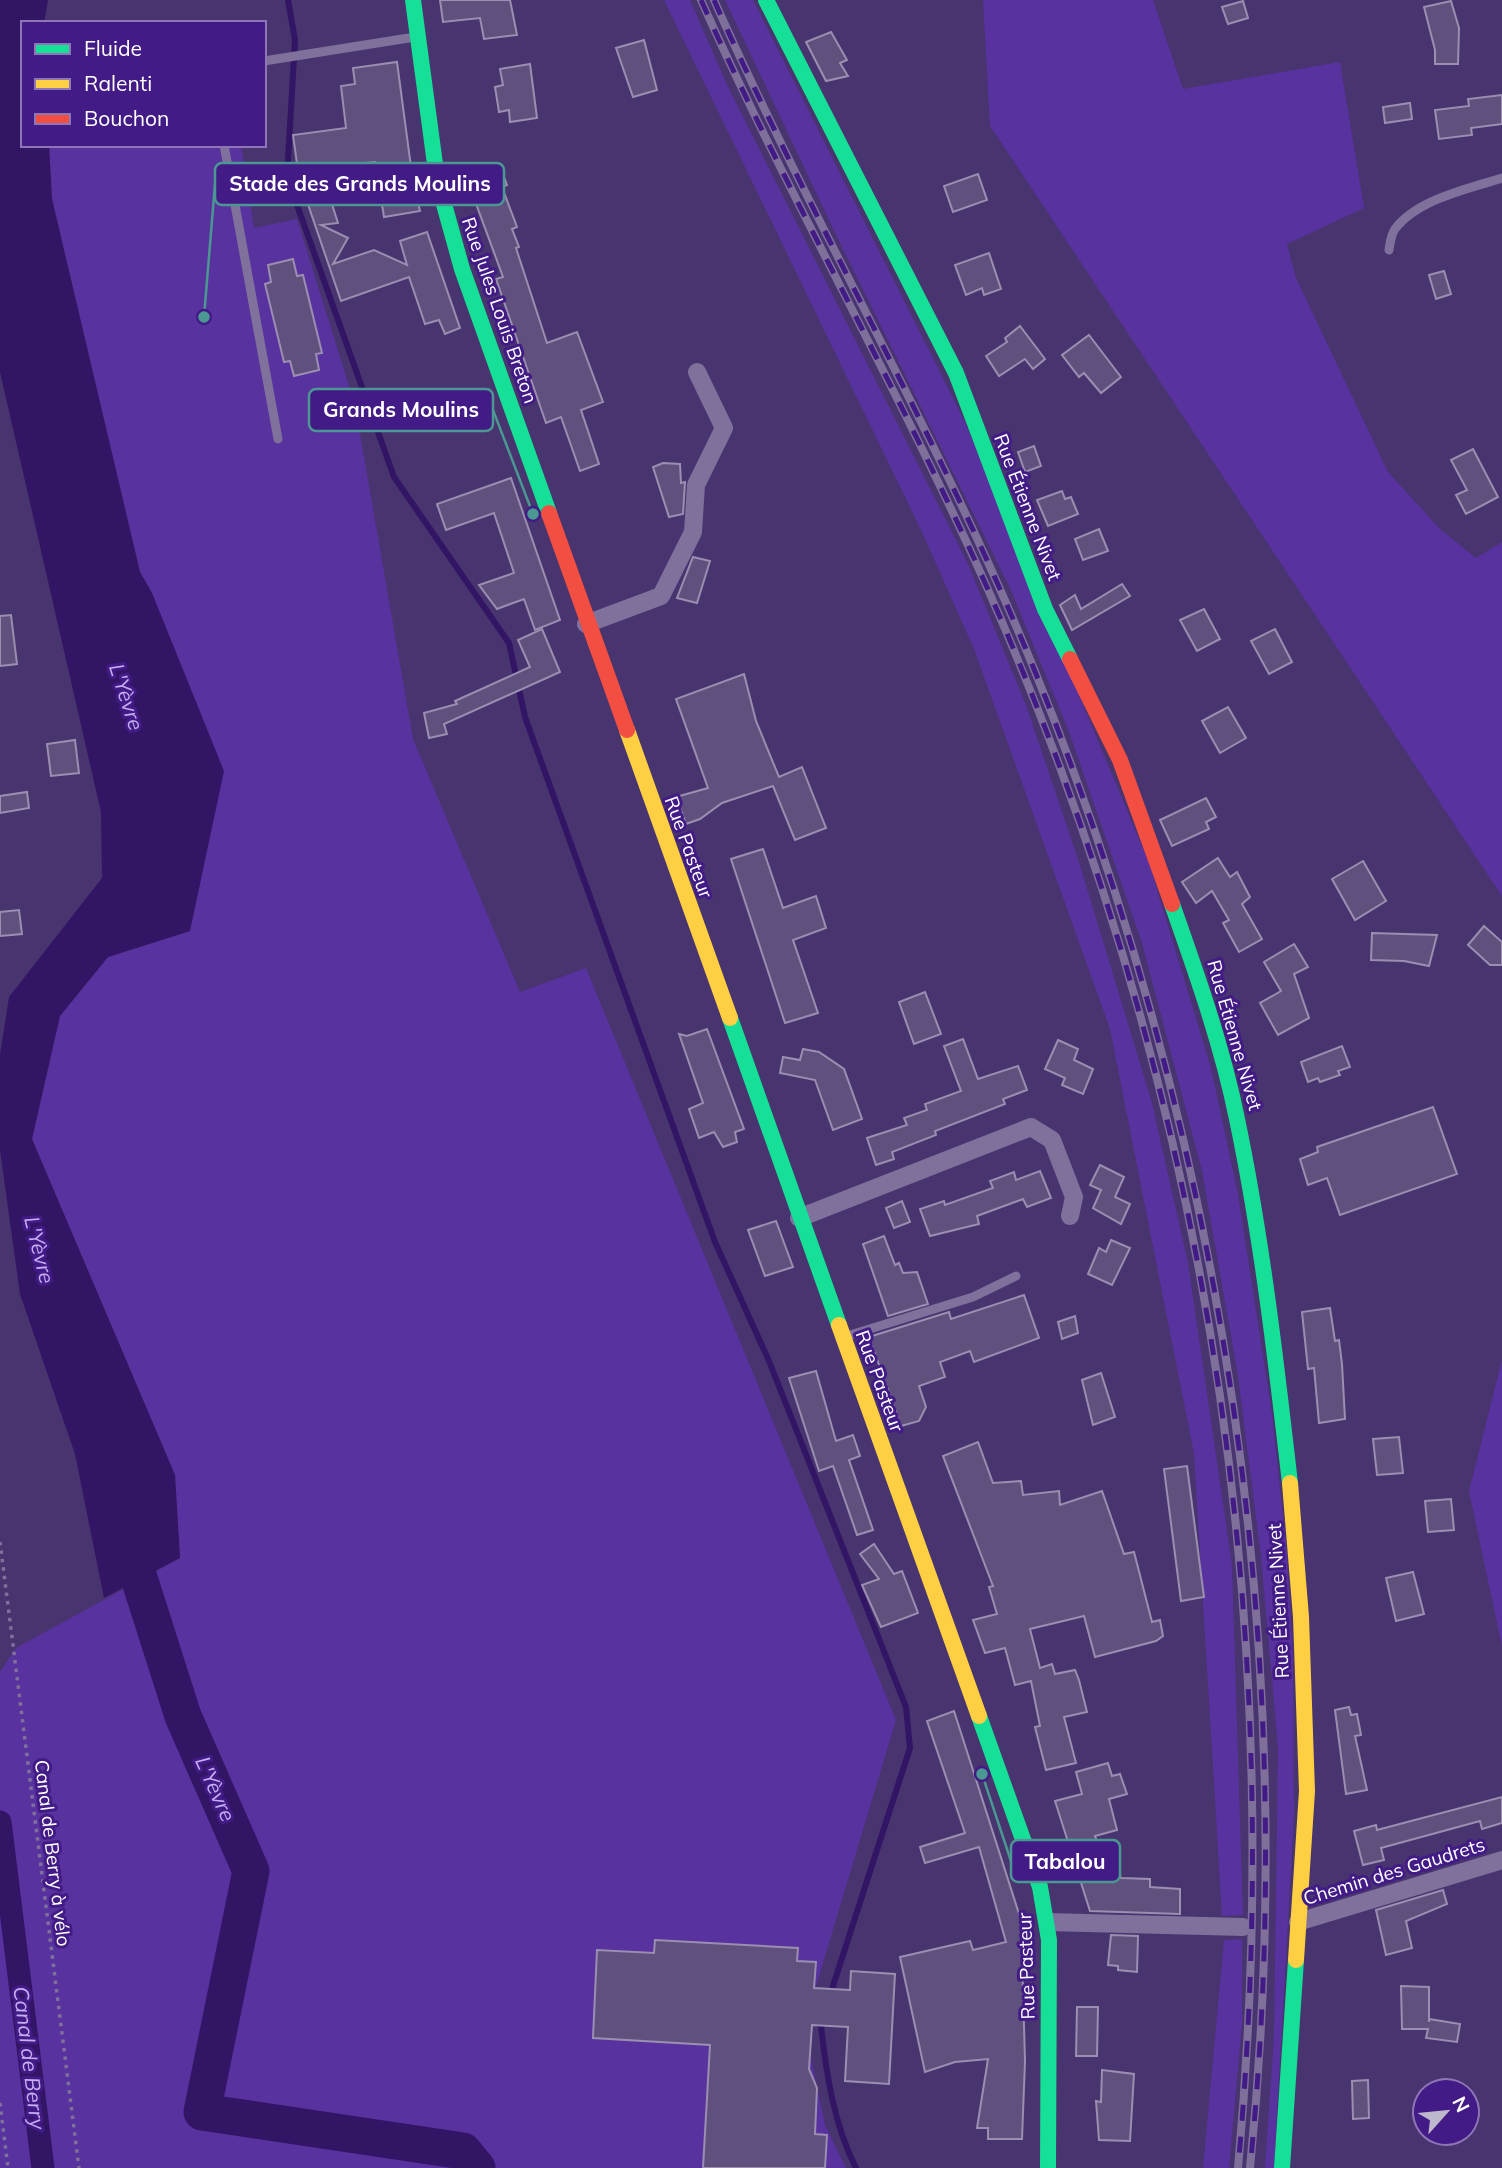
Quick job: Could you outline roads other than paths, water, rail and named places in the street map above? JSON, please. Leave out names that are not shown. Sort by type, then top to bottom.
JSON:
[{"type":"main road","name":"Rue Jules Louis Breton","points":[[413,0],[437,178],[451,234],[586,624]]},
{"type":"main road","name":"Rue Étienne Nivet","points":[[766,0],[801,64],[956,373],[1045,609],[1125,773],[1208,1009],[1237,1118],[1259,1236],[1296,1532],[1307,1791],[1282,2168]]},
{"type":"main road","name":"Rue Pasteur","points":[[586,624],[1040,1887],[1048,1922],[1048,2168]]},
{"type":"street","points":[[586,624],[661,596],[692,531],[696,485],[724,428],[697,372]]},
{"type":"street","points":[[799,1218],[1031,1127],[1052,1140],[1074,1198],[1070,1216]]},
{"type":"street","name":"Chemin des Gaudrets","points":[[1298,1922],[1502,1860]]},
{"type":"street","points":[[1048,1922],[1243,1927]]},
{"type":"lane","points":[[266,61],[418,36]]},
{"type":"lane","points":[[224,147],[278,439]]},
{"type":"lane","points":[[1389,250],[1394,230],[1416,211],[1459,191],[1502,178]]},
{"type":"lane","points":[[842,1338],[973,1297],[1016,1276]]},
{"type":"water","points":[[0,0],[48,0],[44,21],[21,21],[21,147],[49,147],[52,199],[140,572],[152,593],[224,771],[190,931],[108,957],[60,1016],[32,1139],[175,1475],[180,1558],[104,1598],[75,1454],[20,1294],[0,1150],[0,1055],[9,997],[102,878],[101,812],[0,372]]},
{"type":"waterway","points":[[288,0],[295,40],[287,177],[394,477],[509,643],[525,717],[715,1242],[769,1361],[906,1707],[910,1748],[832,1989]]},
{"type":"waterway","name":"L'Yèvre","points":[[124,1531],[183,1716],[251,1871],[202,2112],[463,2151],[477,2168]]},
{"type":"waterway","name":"Canal de Berry","points":[[0,1822],[43,2168]]},
{"type":"waterway","points":[[821,2025],[832,2098],[842,2134],[856,2168]]},
{"type":"railway","points":[[701,0],[770,147],[917,438],[986,585],[1063,775],[1126,968],[1177,1163],[1214,1360],[1239,1559],[1251,1760],[1251,1963],[1238,2168]]},
{"type":"railway","points":[[714,0],[793,168],[918,416],[998,584],[1034,669],[1100,848],[1156,1031],[1200,1217],[1233,1405],[1255,1595],[1265,1786],[1263,1977],[1250,2168]]},
{"type":"place","name":"Stade des Grands Moulins","points":[[204,317]]},
{"type":"place","name":"Grands Moulins","points":[[533,514]]},
{"type":"place","name":"Tabalou","points":[[982,1774]]}]
